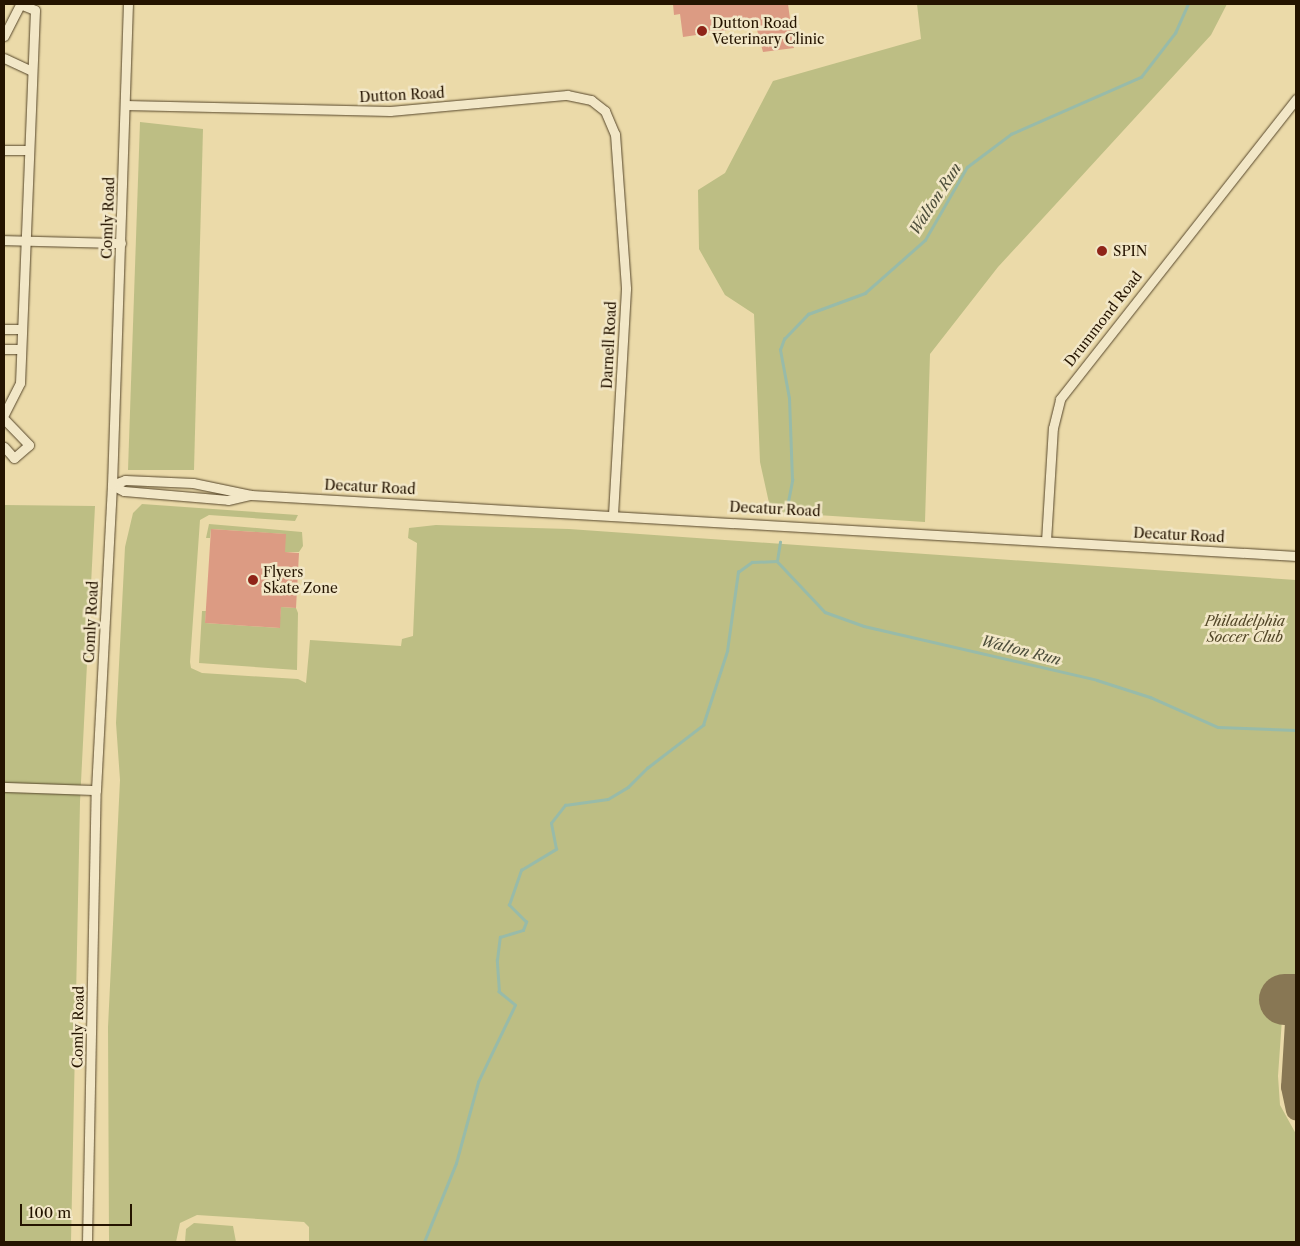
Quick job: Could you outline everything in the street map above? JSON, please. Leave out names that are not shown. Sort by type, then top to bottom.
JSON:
[{"type":"street","points":[[4,36],[20,4],[34,10],[30,70],[20,383],[4,414]]},
{"type":"street","name":"Comly Road","points":[[87,1242],[96,790],[112,485],[128,4]]},
{"type":"street","points":[[4,58],[30,70]]},
{"type":"street","name":"Dutton Road","points":[[125,105],[390,111],[581,96],[591,100],[611,119],[618,178]]},
{"type":"street","name":"Drummond Road","points":[[1046,541],[1053,428],[1060,399],[1296,99]]},
{"type":"street","points":[[4,150],[28,150]]},
{"type":"street","name":"Darnell Road","points":[[613,514],[626,289],[618,178]]},
{"type":"street","points":[[4,240],[121,243]]},
{"type":"street","points":[[4,329],[21,329]]},
{"type":"street","points":[[4,349],[20,350]]},
{"type":"street","points":[[4,419],[29,445],[14,458],[4,447]]},
{"type":"street","name":"Decatur Road","points":[[112,485],[124,492],[228,500],[251,495],[613,514],[1296,556]]},
{"type":"street","points":[[4,787],[96,790]]},
{"type":"green space","points":[[917,4],[1227,4],[1211,35],[998,267],[930,354],[925,522],[771,512],[760,462],[754,314],[725,295],[699,249],[698,190],[725,173],[773,81],[921,39]]},
{"type":"green space","points":[[140,122],[203,129],[194,470],[128,470]]},
{"type":"green space","name":"Philadelphia Soccer Club","points":[[142,504],[298,515],[295,521],[209,515],[200,520],[190,662],[191,668],[202,673],[298,679],[306,683],[310,640],[401,646],[402,639],[413,636],[417,543],[408,538],[409,528],[436,525],[569,529],[1296,580],[1296,977],[1285,976],[1278,1076],[1280,1105],[1296,1134],[1296,1242],[309,1242],[309,1227],[304,1222],[197,1215],[180,1223],[176,1242],[109,1242],[108,1027],[120,780],[116,723],[125,547],[133,513]]},
{"type":"green space","points":[[4,505],[95,506],[80,802],[71,1242],[4,1242]]},
{"type":"green space","points":[[209,524],[302,532],[303,546],[299,552],[285,552],[285,534],[211,529],[210,538],[206,538]]},
{"type":"green space","points":[[281,607],[296,608],[298,613],[297,670],[199,663],[202,611],[206,611],[205,623],[279,628]]},
{"type":"green space","points":[[194,1223],[233,1226],[236,1242],[185,1242],[186,1229]]},
{"type":"building","name":"Dutton Road Veterinary Clinic","points":[[673,4],[788,4],[794,48],[763,52],[756,26],[683,37],[680,14],[674,15]]},
{"type":"building","name":"Flyers Skate Zone","points":[[211,529],[286,534],[285,552],[299,553],[296,608],[281,607],[280,628],[205,623]]},
{"type":"waterway","name":"Walton Run","points":[[786,512],[792,480],[789,398],[780,350],[784,339],[808,314],[865,293],[925,240],[967,167],[1011,134],[1141,77],[1175,33],[1188,4]]},
{"type":"waterway","name":"Walton Run","points":[[777,561],[780,542]]},
{"type":"waterway","name":"Walton Run","points":[[777,561],[825,612],[864,626],[1097,680],[1150,697],[1218,727],[1296,730]]},
{"type":"waterway","points":[[424,1242],[456,1163],[478,1082],[515,1005],[499,992],[497,960],[500,937],[523,930],[526,922],[509,905],[521,870],[556,849],[551,823],[565,805],[608,799],[628,787],[647,768],[703,725],[727,651],[738,572],[752,562],[777,561]]},
{"type":"taxiway","points":[[1296,1006],[1291,1087],[1296,1110]]},
{"type":"runway","points":[[1284,999],[1296,999]]},
{"type":"place","name":"Dutton Road Veterinary Clinic","points":[[702,31]]},
{"type":"place","name":"SPIN","points":[[1102,251]]},
{"type":"place","name":"Flyers Skate Zone","points":[[253,580]]}]
